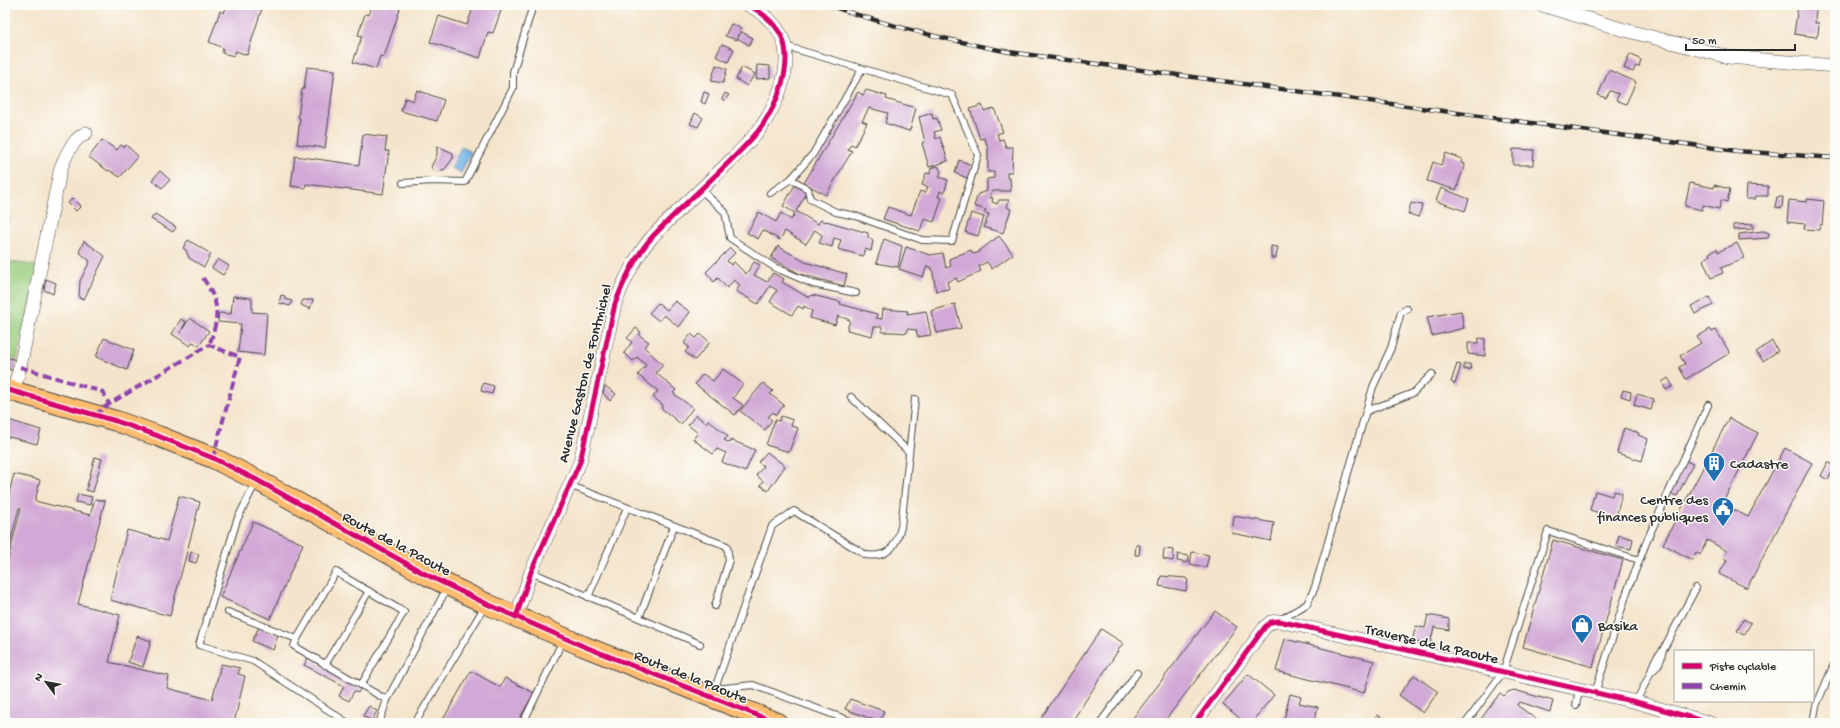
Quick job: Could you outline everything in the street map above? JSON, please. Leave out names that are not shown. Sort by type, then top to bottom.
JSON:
[{"type":"main road","name":"Route de la Paoute","points":[[9,391],[116,421],[213,458],[257,480],[377,548],[487,604],[563,638],[713,693],[777,723]]},
{"type":"street","name":"Avenue Gaston de Fontmichel","points":[[516,617],[531,572],[580,462],[615,304],[624,280],[637,257],[653,237],[747,144],[765,120],[780,90],[786,66],[786,46],[779,31],[768,18],[750,5]]},
{"type":"street","points":[[1542,5],[1704,52],[1728,57],[1835,66]]},
{"type":"street","points":[[9,391],[20,367],[61,167],[69,150],[78,137],[86,133]]},
{"type":"street","points":[[1195,723],[1265,626],[1271,622],[1279,621]]},
{"type":"street","name":"Traverse de la Paoute","points":[[1279,621],[1636,702],[1710,723]]},
{"type":"lane","points":[[403,183],[433,181],[466,182],[513,88],[513,72],[533,5]]},
{"type":"lane","points":[[786,46],[952,95],[978,155],[952,241],[922,240],[856,216],[836,212],[810,199],[808,189],[791,179]]},
{"type":"lane","points":[[770,193],[791,179],[813,154],[862,69]]},
{"type":"lane","points":[[701,190],[725,212],[730,238],[774,267],[812,284],[856,293]]},
{"type":"lane","points":[[1279,621],[1307,604],[1315,587],[1373,387],[1391,348],[1401,312],[1407,309]]},
{"type":"lane","points":[[1367,410],[1413,393],[1432,374]]},
{"type":"lane","points":[[851,396],[909,452]]},
{"type":"lane","points":[[713,693],[772,526],[794,511],[866,555],[877,557],[888,552],[898,541],[901,527],[915,399]]},
{"type":"lane","points":[[1595,693],[1627,592],[1639,560],[1708,405]]},
{"type":"lane","points":[[257,480],[237,520],[199,645],[253,662],[348,723]]},
{"type":"lane","points":[[569,485],[727,546],[729,560],[715,606]]},
{"type":"lane","points":[[588,597],[627,508]]},
{"type":"lane","points":[[639,618],[674,526]]},
{"type":"lane","points":[[1466,723],[1502,672],[1548,531],[1639,560]]},
{"type":"lane","points":[[361,685],[404,612],[336,572],[294,646],[325,665],[387,700]]},
{"type":"lane","points":[[531,572],[700,644]]},
{"type":"lane","points":[[379,723],[387,700],[449,585]]},
{"type":"lane","points":[[1636,702],[1651,672],[1656,656],[1662,652],[1696,588]]},
{"type":"lane","points":[[325,665],[369,591]]},
{"type":"lane","points":[[415,723],[487,604]]},
{"type":"lane","points":[[228,612],[297,639]]},
{"type":"lane","points":[[523,723],[563,638]]},
{"type":"lane","points":[[1813,723],[1816,706],[1835,662]]},
{"type":"lane","points":[[1100,723],[1137,673]]},
{"type":"lane","points":[[713,693],[753,685],[856,723]]},
{"type":"lane","points":[[1576,705],[1579,690]]},
{"type":"green space","points":[[5,261],[40,266],[14,371],[5,368]]},
{"type":"water","points":[[461,147],[471,152],[461,173],[451,168]]},
{"type":"building","points":[[227,5],[263,5],[247,55],[236,51],[234,56],[222,53],[223,48],[209,42],[220,11],[224,13]]},
{"type":"building","points":[[372,5],[397,5],[396,8],[400,9],[384,57],[380,56],[376,69],[353,62],[362,36],[358,35],[365,14],[369,15]]},
{"type":"building","points":[[474,5],[503,5],[493,33],[488,32],[480,58],[430,42],[439,16],[467,25]]},
{"type":"building","points":[[1798,5],[1810,5],[1809,9],[1816,10],[1815,23],[1819,23],[1818,34],[1816,37],[1794,34]]},
{"type":"building","points":[[731,24],[741,28],[737,40],[725,36]]},
{"type":"building","points":[[742,32],[753,38],[749,45],[737,38]]},
{"type":"building","points":[[722,44],[734,49],[728,62],[716,56]]},
{"type":"building","points":[[1630,54],[1641,60],[1639,67],[1636,66],[1633,72],[1624,68]]},
{"type":"building","points":[[716,65],[727,69],[723,83],[711,81]]},
{"type":"building","points":[[757,65],[770,66],[770,78],[756,79]]},
{"type":"building","points":[[307,67],[335,70],[325,148],[297,144],[300,118],[298,117]]},
{"type":"building","points":[[742,67],[755,74],[747,86],[736,79]]},
{"type":"building","points":[[1609,70],[1636,82],[1626,104],[1616,100],[1619,94],[1610,91],[1606,98],[1598,95]]},
{"type":"building","points":[[1835,80],[1835,103],[1833,103],[1831,81]]},
{"type":"building","points":[[417,90],[444,100],[437,121],[401,111],[405,98],[413,101]]},
{"type":"building","points":[[866,90],[887,96],[886,99],[916,108],[911,127],[909,131],[885,123],[888,113],[869,108],[862,121],[867,123],[855,146],[851,144],[848,149],[852,151],[826,195],[804,183],[858,92],[863,95]]},
{"type":"building","points":[[704,92],[709,94],[705,104],[701,102]]},
{"type":"building","points":[[725,93],[729,95],[724,101],[722,99]]},
{"type":"building","points":[[982,105],[984,111],[994,108],[1003,132],[997,134],[999,140],[1003,139],[1006,147],[1013,147],[1012,172],[1007,172],[1007,178],[1010,178],[1011,191],[992,191],[990,198],[993,198],[992,202],[997,204],[999,200],[1009,200],[1007,207],[1011,209],[1003,233],[984,227],[989,214],[984,213],[986,210],[974,206],[978,194],[987,191],[987,179],[994,178],[994,172],[988,172],[988,147],[984,138],[980,139],[970,109]]},
{"type":"building","points":[[695,113],[703,118],[698,127],[690,124]]},
{"type":"building","points":[[932,113],[933,119],[937,118],[941,130],[934,132],[936,139],[940,137],[948,161],[929,167],[922,143],[925,142],[919,117]]},
{"type":"building","points":[[363,134],[387,137],[385,151],[389,151],[383,194],[306,184],[305,188],[291,186],[295,156],[359,165]]},
{"type":"building","points":[[102,140],[117,150],[121,145],[124,147],[126,145],[138,156],[120,177],[109,170],[108,171],[89,157]]},
{"type":"building","points":[[437,146],[453,153],[453,158],[445,169],[436,172],[431,167],[437,155]]},
{"type":"building","points":[[1513,149],[1534,150],[1533,165],[1513,165]]},
{"type":"building","points":[[1446,153],[1462,159],[1461,163],[1465,164],[1456,190],[1427,181],[1433,162],[1441,165]]},
{"type":"building","points":[[959,160],[972,165],[967,178],[955,173]]},
{"type":"building","points":[[938,166],[941,172],[939,177],[948,180],[944,193],[940,191],[938,197],[942,198],[934,222],[924,219],[920,231],[883,219],[888,207],[911,215],[920,191],[925,193],[928,187],[922,185],[926,173],[930,174],[931,168]]},
{"type":"building","points":[[160,171],[170,180],[162,188],[152,180]]},
{"type":"building","points":[[1690,183],[1714,188],[1714,185],[1730,189],[1727,202],[1721,200],[1719,209],[1703,205],[1702,210],[1685,206]]},
{"type":"building","points":[[795,185],[807,193],[796,211],[818,224],[821,220],[868,233],[868,237],[873,241],[871,251],[865,249],[863,256],[838,249],[841,240],[834,238],[832,247],[819,243],[822,235],[815,230],[806,244],[785,231],[780,240],[763,230],[758,239],[747,233],[759,212],[776,222],[781,213],[791,220],[795,213],[783,206]]},
{"type":"building","points":[[1747,185],[1768,186],[1768,196],[1756,196],[1755,199],[1746,199]]},
{"type":"building","points":[[1441,188],[1469,199],[1465,211],[1436,201]]},
{"type":"building","points":[[1777,197],[1783,197],[1782,208],[1775,207]]},
{"type":"building","points":[[73,198],[81,206],[76,211],[68,203]]},
{"type":"building","points":[[1807,199],[1824,201],[1822,225],[1820,225],[1819,230],[1804,229],[1805,224],[1787,222],[1789,200],[1807,202]]},
{"type":"building","points":[[1411,203],[1422,205],[1419,217],[1408,214]]},
{"type":"building","points":[[5,210],[8,210],[8,220],[5,220]]},
{"type":"building","points":[[971,213],[984,217],[978,236],[965,232]]},
{"type":"building","points":[[155,214],[176,227],[173,232],[151,219]]},
{"type":"building","points":[[1753,224],[1753,229],[1733,230],[1733,225]]},
{"type":"building","points":[[1763,231],[1769,233],[1768,238],[1739,240],[1739,234]]},
{"type":"building","points":[[999,236],[1013,254],[992,269],[987,262],[979,266],[981,271],[958,282],[956,278],[947,282],[949,289],[936,291],[932,268],[927,266],[923,277],[899,269],[906,247],[930,255],[943,253],[946,268],[951,266],[949,259],[971,250],[973,254],[980,252],[979,251]]},
{"type":"building","points":[[884,239],[902,246],[898,267],[876,263]]},
{"type":"building","points":[[188,240],[211,254],[204,267],[189,258],[186,250],[183,248]]},
{"type":"building","points":[[84,241],[105,256],[84,299],[79,298],[80,281],[90,261],[79,252]]},
{"type":"building","points":[[1737,243],[1744,258],[1721,268],[1723,273],[1711,278],[1703,260],[1710,255],[1709,253],[1717,249],[1718,252]]},
{"type":"building","points":[[778,246],[805,262],[847,274],[844,286],[800,274],[771,258]]},
{"type":"building","points":[[1271,246],[1278,247],[1276,258],[1271,258]]},
{"type":"building","points":[[730,248],[735,253],[727,261],[731,265],[734,262],[746,274],[754,262],[760,265],[754,275],[767,282],[773,273],[784,279],[782,282],[809,298],[812,295],[841,302],[840,304],[877,314],[876,318],[882,319],[883,309],[908,311],[907,314],[926,311],[931,335],[918,337],[916,330],[907,329],[907,333],[882,332],[882,327],[874,327],[872,336],[847,330],[850,320],[838,316],[835,325],[810,318],[812,311],[804,306],[803,309],[798,306],[792,315],[770,302],[777,290],[770,286],[758,304],[736,291],[740,285],[734,280],[727,288],[718,278],[714,282],[706,272]]},
{"type":"building","points":[[218,259],[229,266],[223,275],[212,268]]},
{"type":"building","points":[[46,279],[56,283],[53,294],[44,290]]},
{"type":"building","points":[[281,295],[285,296],[285,299],[292,301],[290,306],[279,303]]},
{"type":"building","points":[[233,296],[252,298],[252,312],[267,313],[264,355],[238,352],[241,324],[218,322],[219,313],[231,314]]},
{"type":"building","points":[[1709,297],[1713,305],[1695,314],[1691,306]]},
{"type":"building","points":[[303,300],[313,300],[310,309],[301,305]]},
{"type":"building","points":[[675,301],[690,312],[679,327],[664,315],[659,321],[649,313],[658,303],[667,310]]},
{"type":"building","points":[[955,304],[961,328],[937,333],[931,311]]},
{"type":"building","points":[[1461,311],[1464,328],[1432,336],[1427,317]]},
{"type":"building","points":[[190,318],[209,331],[199,346],[193,342],[190,346],[172,334],[181,319],[186,322],[180,333]]},
{"type":"building","points":[[636,328],[641,332],[639,335],[649,342],[644,347],[663,365],[656,373],[676,390],[673,393],[693,408],[681,424],[661,408],[663,405],[653,397],[658,391],[638,375],[646,365],[637,357],[633,361],[624,353],[632,342],[627,338]]},
{"type":"building","points":[[1710,329],[1712,332],[1716,330],[1730,353],[1686,379],[1679,367],[1685,364],[1680,356],[1701,343],[1697,337]]},
{"type":"building","points":[[691,334],[696,338],[700,334],[710,342],[695,360],[685,352],[689,347],[684,343]]},
{"type":"building","points":[[104,338],[134,350],[127,370],[96,357]]},
{"type":"building","points":[[1479,338],[1485,339],[1485,356],[1468,354],[1468,343],[1478,343]]},
{"type":"building","points":[[1772,341],[1778,351],[1763,361],[1756,352]]},
{"type":"building","points":[[5,357],[17,360],[14,371],[5,368]]},
{"type":"building","points":[[1457,364],[1461,365],[1455,384],[1451,382]]},
{"type":"building","points":[[1464,364],[1470,364],[1471,369],[1464,370]]},
{"type":"building","points":[[723,369],[743,384],[733,398],[743,405],[735,415],[695,384],[703,374],[713,381]]},
{"type":"building","points":[[1668,378],[1673,386],[1666,390],[1662,382]]},
{"type":"building","points":[[483,383],[494,386],[492,394],[481,391]]},
{"type":"building","points":[[763,383],[773,391],[770,394],[784,405],[776,415],[773,412],[768,417],[772,420],[765,430],[740,411]]},
{"type":"building","points":[[605,386],[616,394],[610,401],[603,393]]},
{"type":"building","points":[[1623,390],[1631,392],[1630,399],[1621,396]]},
{"type":"building","points":[[1637,394],[1654,399],[1651,410],[1634,405]]},
{"type":"building","points":[[696,415],[706,423],[708,420],[728,436],[724,440],[730,443],[731,440],[755,450],[745,472],[722,462],[726,453],[717,449],[713,454],[693,439],[698,433],[688,425]]},
{"type":"building","points":[[781,416],[793,420],[791,426],[798,428],[789,452],[766,445],[775,420],[779,421]]},
{"type":"building","name":"Cadastre","points":[[1729,418],[1758,433],[1722,504],[1748,517],[1785,448],[1812,463],[1747,588],[1719,574],[1727,560],[1723,558],[1727,551],[1707,540],[1700,555],[1696,552],[1692,560],[1663,544]]},
{"type":"building","points":[[5,419],[41,430],[37,444],[5,436]]},
{"type":"building","points":[[1624,428],[1639,433],[1638,435],[1648,439],[1642,461],[1617,453]]},
{"type":"building","points":[[767,452],[785,466],[768,491],[760,485],[763,481],[756,475],[764,466],[758,462]]},
{"type":"building","points":[[95,457],[102,459],[93,492],[86,490]]},
{"type":"building","points":[[1686,461],[1693,464],[1677,496],[1671,494]]},
{"type":"building","points":[[1828,462],[1835,466],[1828,480],[1821,476]]},
{"type":"building","points":[[14,474],[40,480],[35,501],[90,515],[95,499],[105,501],[78,604],[120,615],[109,662],[169,676],[167,688],[212,700],[221,664],[240,668],[238,674],[245,676],[234,723],[5,723],[5,571],[21,508],[19,508],[5,562],[5,509]]},
{"type":"building","points":[[1595,491],[1612,496],[1614,491],[1622,493],[1616,518],[1590,510]]},
{"type":"building","points":[[78,494],[92,497],[90,505],[76,502]]},
{"type":"building","points":[[179,496],[200,502],[170,616],[110,600],[127,530],[167,541]]},
{"type":"building","points":[[1234,516],[1274,523],[1271,541],[1232,533]]},
{"type":"building","points":[[253,522],[303,544],[270,619],[220,597]]},
{"type":"building","points":[[1619,535],[1633,539],[1631,549],[1616,546]]},
{"type":"building","points":[[1553,540],[1623,560],[1593,667],[1523,647]]},
{"type":"building","points":[[1136,545],[1140,545],[1139,555],[1135,555]]},
{"type":"building","points":[[1164,549],[1174,550],[1173,561],[1163,559]]},
{"type":"building","points":[[191,552],[199,554],[196,563],[189,561]]},
{"type":"building","points":[[1192,552],[1209,555],[1206,567],[1190,564]]},
{"type":"building","points":[[1178,554],[1189,556],[1188,563],[1177,561]]},
{"type":"building","points":[[1161,576],[1186,578],[1188,581],[1186,591],[1159,586]]},
{"type":"building","points":[[1215,611],[1237,627],[1163,723],[1129,723]]},
{"type":"building","points":[[1428,615],[1449,619],[1449,630],[1434,627],[1430,645],[1412,641],[1416,626],[1425,628]]},
{"type":"building","points":[[1744,619],[1751,623],[1744,635],[1737,631]]},
{"type":"building","points":[[259,627],[278,635],[273,650],[252,641]]},
{"type":"building","points":[[1101,629],[1123,643],[1071,723],[1038,723]]},
{"type":"building","points":[[137,636],[151,641],[143,667],[128,662]]},
{"type":"building","points":[[1285,639],[1374,661],[1364,693],[1276,671]]},
{"type":"building","points":[[308,658],[361,687],[358,693],[354,691],[349,701],[339,696],[344,686],[304,665]]},
{"type":"building","points":[[471,671],[500,687],[505,678],[534,693],[517,723],[441,723]]},
{"type":"building","points":[[1248,674],[1274,695],[1251,723],[1245,723],[1223,704]]},
{"type":"building","points":[[1414,675],[1438,692],[1423,713],[1399,695]]},
{"type":"building","points":[[1514,690],[1553,701],[1550,712],[1520,702],[1517,704],[1541,723],[1478,723],[1500,693],[1504,696],[1508,692]]},
{"type":"building","points":[[1290,694],[1301,697],[1299,703],[1318,707],[1314,723],[1280,723],[1281,719],[1284,719]]},
{"type":"building","points":[[850,699],[884,711],[880,722],[845,709]]},
{"type":"building","points":[[369,706],[377,711],[372,721],[363,716]]},
{"type":"building","points":[[1378,715],[1388,723],[1372,723]]},
{"type":"railway","points":[[828,5],[873,20],[918,32],[1009,52],[1737,151],[1835,158]]},
{"type":"marked path","points":[[203,278],[213,296],[216,312],[215,327],[209,345]]},
{"type":"marked path","points":[[95,415],[109,404],[209,345],[240,357],[213,458]]},
{"type":"marked path","points":[[20,367],[103,392],[109,404]]},
{"type":"cycle path","points":[[516,617],[531,572],[580,462],[615,304],[626,277],[635,260],[653,236],[754,136],[767,118],[777,99],[784,78],[786,57],[783,40],[776,27],[760,12],[748,5]]},
{"type":"cycle path","points":[[5,389],[116,421],[213,458],[257,480],[427,575],[487,604],[583,646],[777,723]]},
{"type":"cycle path","points":[[1195,723],[1265,627],[1271,622],[1279,621],[1636,702],[1710,723]]},
{"type":"place","name":"Cadastre","points":[[1714,482]]},
{"type":"place","name":"Centre des finances publiques","points":[[1723,528]]},
{"type":"place","name":"Basika","points":[[1582,644]]}]
